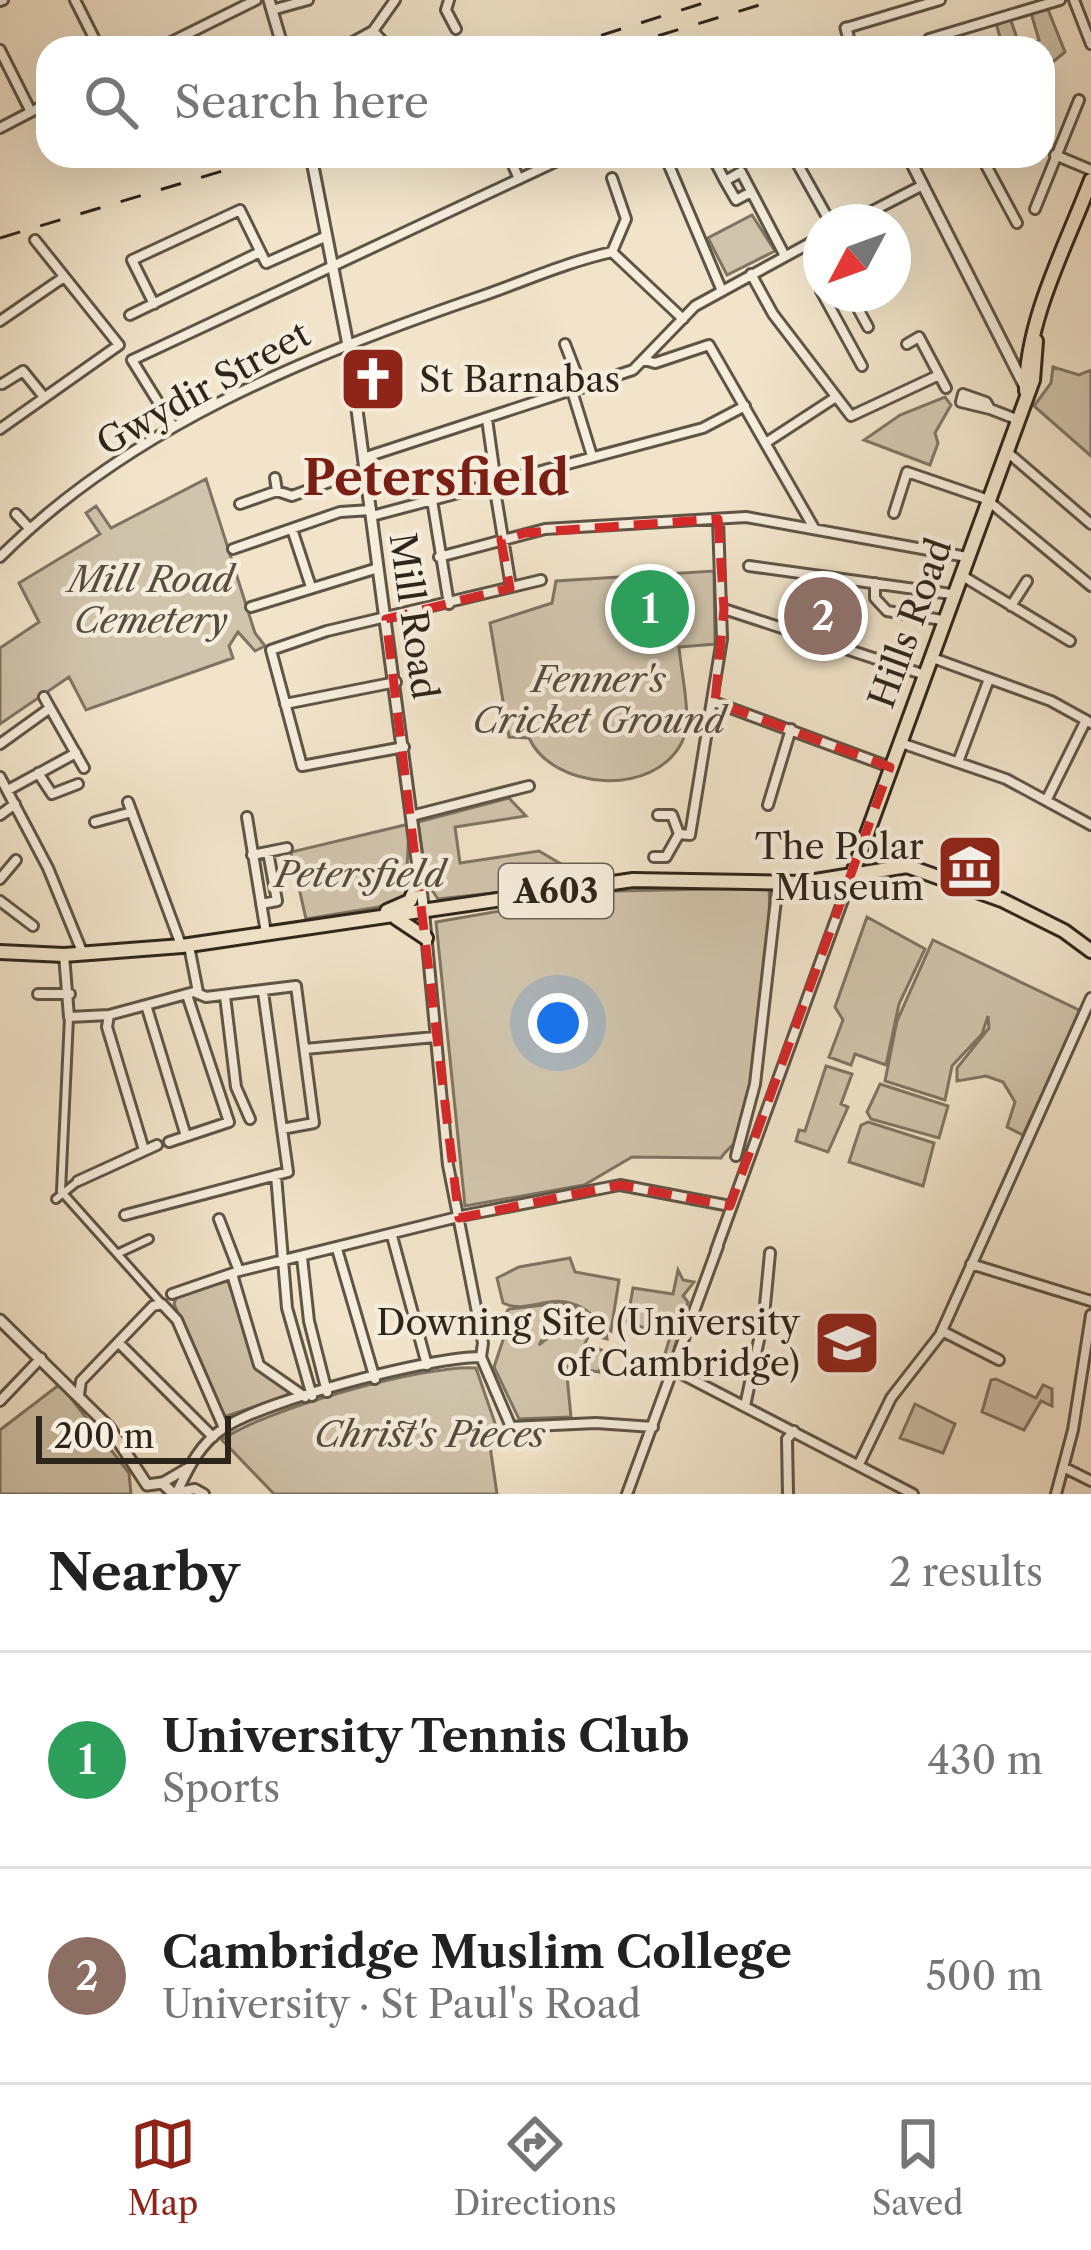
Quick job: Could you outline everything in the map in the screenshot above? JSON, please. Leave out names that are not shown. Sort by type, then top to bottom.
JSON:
[{"type":"main road","name":"Hills Road","points":[[852,874],[1016,419],[1023,373],[1051,282],[1091,180]]},
{"type":"main road","name":"Hills Road","points":[[1023,373],[1036,341]]},
{"type":"main road","name":"A603","points":[[424,912],[633,880],[778,883],[907,866],[936,873],[1051,924],[1090,947]]},
{"type":"main road","points":[[346,923],[400,909],[413,897],[420,878]]},
{"type":"main road","points":[[0,955],[185,946],[424,912]]},
{"type":"main road","points":[[395,917],[426,938]]},
{"type":"street","points":[[75,0],[93,36]]},
{"type":"street","points":[[183,36],[256,0]]},
{"type":"street","points":[[280,36],[271,5],[308,0]]},
{"type":"street","points":[[365,36],[395,0]]},
{"type":"street","points":[[449,0],[446,10],[456,29]]},
{"type":"street","points":[[848,36],[846,28],[940,0]]},
{"type":"street","points":[[939,36],[1060,0]]},
{"type":"street","points":[[1073,0],[1091,44]]},
{"type":"street","points":[[373,31],[378,36]]},
{"type":"street","points":[[0,50],[31,112]]},
{"type":"street","points":[[1080,99],[1055,155],[1091,170]]},
{"type":"street","points":[[0,128],[36,110]]},
{"type":"street","name":"Mill Road","points":[[314,168],[348,343],[406,746],[424,912]]},
{"type":"street","points":[[514,168],[518,179]]},
{"type":"street","points":[[173,427],[132,360],[332,262],[542,168]]},
{"type":"street","points":[[670,168],[722,291]]},
{"type":"street","points":[[718,168],[736,200],[751,192]]},
{"type":"street","points":[[800,168],[820,204]]},
{"type":"street","points":[[914,168],[1023,373]]},
{"type":"street","points":[[987,168],[1017,223]]},
{"type":"street","points":[[1035,209],[1050,168]]},
{"type":"street","points":[[725,181],[741,172],[785,256]]},
{"type":"street","points":[[611,178],[626,219],[612,252],[683,319]]},
{"type":"street","points":[[886,204],[923,185]]},
{"type":"street","points":[[154,304],[132,260],[240,210],[266,262],[329,239]]},
{"type":"street","points":[[0,429],[118,345],[35,240]]},
{"type":"street","points":[[240,504],[277,491],[292,496],[364,464],[633,370],[683,319],[722,291],[803,247]]},
{"type":"street","points":[[130,315],[260,252]]},
{"type":"street","name":"Gwydir Street","points":[[0,557],[82,486],[173,427],[348,343],[612,252]]},
{"type":"street","points":[[752,274],[773,314],[851,416],[939,375]]},
{"type":"street","points":[[0,321],[64,278]]},
{"type":"street","points":[[832,312],[862,366]]},
{"type":"street","points":[[860,312],[868,327]]},
{"type":"street","points":[[907,344],[919,337],[946,388]]},
{"type":"street","points":[[1004,340],[1019,353],[1036,341]]},
{"type":"street","points":[[565,344],[592,456]]},
{"type":"street","points":[[644,360],[656,363],[709,345],[814,528]]},
{"type":"street","points":[[2,384],[23,371],[44,397]]},
{"type":"street","points":[[766,442],[836,397]]},
{"type":"street","points":[[232,549],[340,512],[371,513],[432,500],[710,426],[745,406]]},
{"type":"street","points":[[990,409],[1016,419]]},
{"type":"street","points":[[487,419],[511,587]]},
{"type":"street","points":[[1005,450],[1091,524]]},
{"type":"street","points":[[894,513],[908,472],[986,499],[1091,586]]},
{"type":"street","points":[[275,478],[277,491]]},
{"type":"street","points":[[432,500],[449,604]]},
{"type":"street","points":[[16,514],[30,529]]},
{"type":"street","points":[[439,557],[545,529],[760,518],[967,557]]},
{"type":"street","points":[[654,856],[666,856],[685,835],[714,702],[724,609],[718,519]]},
{"type":"street","points":[[292,529],[311,587]]},
{"type":"street","points":[[748,566],[951,594]]},
{"type":"street","points":[[251,607],[380,568]]},
{"type":"street","points":[[959,574],[1070,640]]},
{"type":"street","points":[[406,746],[302,766],[271,650],[327,631],[541,580]]},
{"type":"street","points":[[1011,606],[1027,581]]},
{"type":"street","points":[[875,583],[875,598],[887,611],[942,620]]},
{"type":"street","points":[[724,609],[922,674]]},
{"type":"street","points":[[928,657],[1089,721],[1047,799]]},
{"type":"street","points":[[958,762],[989,680]]},
{"type":"street","points":[[285,704],[397,682]]},
{"type":"street","points":[[44,697],[84,768]]},
{"type":"street","points":[[714,702],[890,767]]},
{"type":"street","points":[[0,744],[50,708]]},
{"type":"street","points":[[769,805],[791,729]]},
{"type":"street","points":[[898,742],[1047,799],[1091,825]]},
{"type":"street","points":[[8,790],[76,753]]},
{"type":"street","points":[[38,773],[52,794],[78,784]]},
{"type":"street","points":[[0,776],[83,954]]},
{"type":"street","points":[[415,815],[529,786]]},
{"type":"street","points":[[0,814],[15,804]]},
{"type":"street","points":[[95,822],[130,807],[185,946],[198,992]]},
{"type":"street","points":[[658,815],[672,815],[685,835]]},
{"type":"street","points":[[247,817],[266,934]]},
{"type":"street","points":[[252,855],[287,848]]},
{"type":"street","points":[[261,904],[277,901],[268,852]]},
{"type":"street","points":[[0,879],[16,860]]},
{"type":"street","points":[[627,1494],[852,874]]},
{"type":"street","points":[[736,1156],[755,1084],[778,883]]},
{"type":"street","points":[[0,901],[33,926]]},
{"type":"street","points":[[424,912],[435,1037],[482,1358],[512,1427],[596,1423],[653,1427]]},
{"type":"street","points":[[64,955],[70,994],[59,1195],[178,1320],[224,1428]]},
{"type":"street","points":[[198,992],[225,996],[296,986],[314,1123],[283,1129]]},
{"type":"street","points":[[69,1017],[190,1002],[198,992]]},
{"type":"street","points":[[125,1215],[288,1172],[263,992]]},
{"type":"street","points":[[38,994],[70,994]]},
{"type":"street","points":[[225,996],[236,1087],[250,1119]]},
{"type":"street","points":[[859,1464],[891,1398],[942,1331],[1091,998]]},
{"type":"street","points":[[169,1142],[229,1122],[190,1002]]},
{"type":"street","points":[[146,1005],[186,1136]]},
{"type":"street","points":[[109,1015],[107,1027],[144,1150]]},
{"type":"street","points":[[304,1048],[435,1037]]},
{"type":"street","points":[[59,1195],[78,1181],[157,1145]]},
{"type":"street","points":[[276,1175],[287,1308],[308,1396]]},
{"type":"street","points":[[172,1294],[283,1260],[620,1184],[729,1209]]},
{"type":"street","points":[[219,1219],[260,1365],[308,1396]]},
{"type":"street","points":[[392,1236],[427,1366]]},
{"type":"street","points":[[118,1254],[149,1239]]},
{"type":"street","points":[[337,1249],[375,1379]]},
{"type":"street","points":[[745,1406],[764,1316],[770,1253]]},
{"type":"street","points":[[302,1257],[309,1321],[327,1392]]},
{"type":"street","points":[[971,1264],[1089,1301]]},
{"type":"street","points":[[79,1396],[77,1386],[153,1306],[162,1304]]},
{"type":"street","points":[[1056,1494],[1065,1468],[1091,1315]]},
{"type":"street","points":[[0,1320],[43,1357],[115,1434],[144,1490],[187,1468]]},
{"type":"street","points":[[942,1331],[999,1360]]},
{"type":"street","points":[[119,1343],[213,1437]]},
{"type":"street","points":[[0,1400],[43,1357]]},
{"type":"street","points":[[175,1494],[187,1468],[224,1428],[308,1396],[427,1366],[482,1358]]},
{"type":"street","points":[[674,1370],[913,1494]]},
{"type":"street","points":[[788,1494],[788,1439],[794,1431]]},
{"type":"street","points":[[1065,1468],[1091,1481]]},
{"type":"street","points":[[162,1483],[175,1494],[199,1492]]},
{"type":"highlighted area","points":[[718,519],[724,609],[715,702],[890,767],[730,1206],[620,1185],[459,1218],[386,619],[510,588],[501,540],[525,533]]},
{"type":"green space","points":[[1047,7],[1065,52],[1055,60],[1055,36],[1038,36],[1031,13]]},
{"type":"green space","points":[[1010,18],[1016,36],[1000,36],[996,23]]},
{"type":"green space","points":[[752,215],[775,251],[727,275],[708,238]]},
{"type":"green space","points":[[1053,367],[1079,375],[1091,370],[1091,456],[1034,406],[1051,383]]},
{"type":"green space","points":[[945,397],[951,405],[935,433],[938,443],[930,465],[864,440],[900,415]]},
{"type":"green space","name":"Mill Road Cemetery","points":[[206,479],[255,633],[265,646],[255,651],[238,632],[229,646],[233,658],[86,710],[69,677],[0,724],[0,648],[39,622],[19,583],[100,534],[86,513],[96,506],[111,528]]},
{"type":"green space","name":"Fenner's Cricket Ground","points":[[714,571],[715,644],[679,647],[685,732],[668,760],[628,779],[581,777],[541,755],[529,738],[509,737],[490,623],[552,603],[556,581]]},
{"type":"green space","points":[[509,798],[526,816],[455,827],[460,863],[539,851],[561,864],[548,867],[548,874],[528,878],[513,891],[438,899],[427,883],[418,822]]},
{"type":"green space","name":"Petersfield","points":[[409,824],[406,896],[397,904],[306,919],[291,852]]},
{"type":"green space","points":[[769,888],[765,978],[750,1095],[736,1141],[721,1158],[632,1157],[584,1185],[465,1206],[436,922],[615,891]]},
{"type":"green space","points":[[867,917],[925,949],[899,1004],[886,1065],[855,1054],[851,1065],[829,1057],[843,1020],[835,1007]]},
{"type":"green space","points":[[933,940],[1081,1011],[1023,1135],[1007,1127],[1015,1102],[1003,1082],[986,1076],[957,1081],[957,1068],[989,1028],[988,1016],[982,1034],[952,1066],[945,1100],[885,1081],[897,1021]]},
{"type":"green space","points":[[826,1066],[852,1074],[841,1104],[848,1107],[828,1152],[796,1141],[799,1130],[805,1131]]},
{"type":"green space","points":[[880,1084],[948,1106],[939,1138],[871,1119],[867,1112]]},
{"type":"green space","points":[[868,1122],[934,1143],[923,1186],[849,1162],[861,1125]]},
{"type":"green space","points":[[570,1258],[575,1272],[619,1280],[611,1331],[570,1303],[520,1307],[503,1303],[497,1278],[519,1267]]},
{"type":"green space","points":[[678,1270],[683,1280],[694,1282],[683,1296],[688,1302],[670,1363],[664,1357],[670,1337],[627,1322],[633,1288],[673,1294]]},
{"type":"green space","points":[[228,1281],[257,1368],[297,1392],[224,1417],[174,1304],[177,1295]]},
{"type":"green space","points":[[561,1303],[583,1310],[603,1328],[558,1329],[539,1345],[556,1331],[606,1331],[607,1339],[589,1334],[585,1344],[604,1351],[599,1372],[566,1366],[571,1417],[519,1419],[494,1367],[504,1337],[498,1322],[509,1309]]},
{"type":"green space","name":"Christ's Pieces","points":[[476,1368],[498,1432],[490,1446],[497,1494],[274,1494],[222,1440],[272,1416],[345,1391],[421,1373]]},
{"type":"green space","points":[[991,1380],[1036,1398],[1043,1385],[1052,1389],[1052,1406],[1041,1401],[1024,1430],[982,1412]]},
{"type":"green space","points":[[60,1384],[129,1473],[131,1494],[0,1494],[0,1430]]},
{"type":"green space","points":[[915,1404],[955,1424],[943,1453],[900,1438]]},
{"type":"railway","points":[[599,36],[713,0]]},
{"type":"railway","points":[[658,36],[776,0]]},
{"type":"railway","points":[[0,238],[232,168]]},
{"type":"place","name":"St Barnabas","points":[[373,379]]},
{"type":"place","name":"University Tennis Club","points":[[650,609]]},
{"type":"place","name":"Cambridge Muslim College","points":[[823,616]]},
{"type":"place","name":"The Polar Museum","points":[[970,867]]},
{"type":"place","name":"Downing Site (University of Cambridge)","points":[[847,1343]]},
{"type":"district","name":"Petersfield","points":[[436,478]]}]
